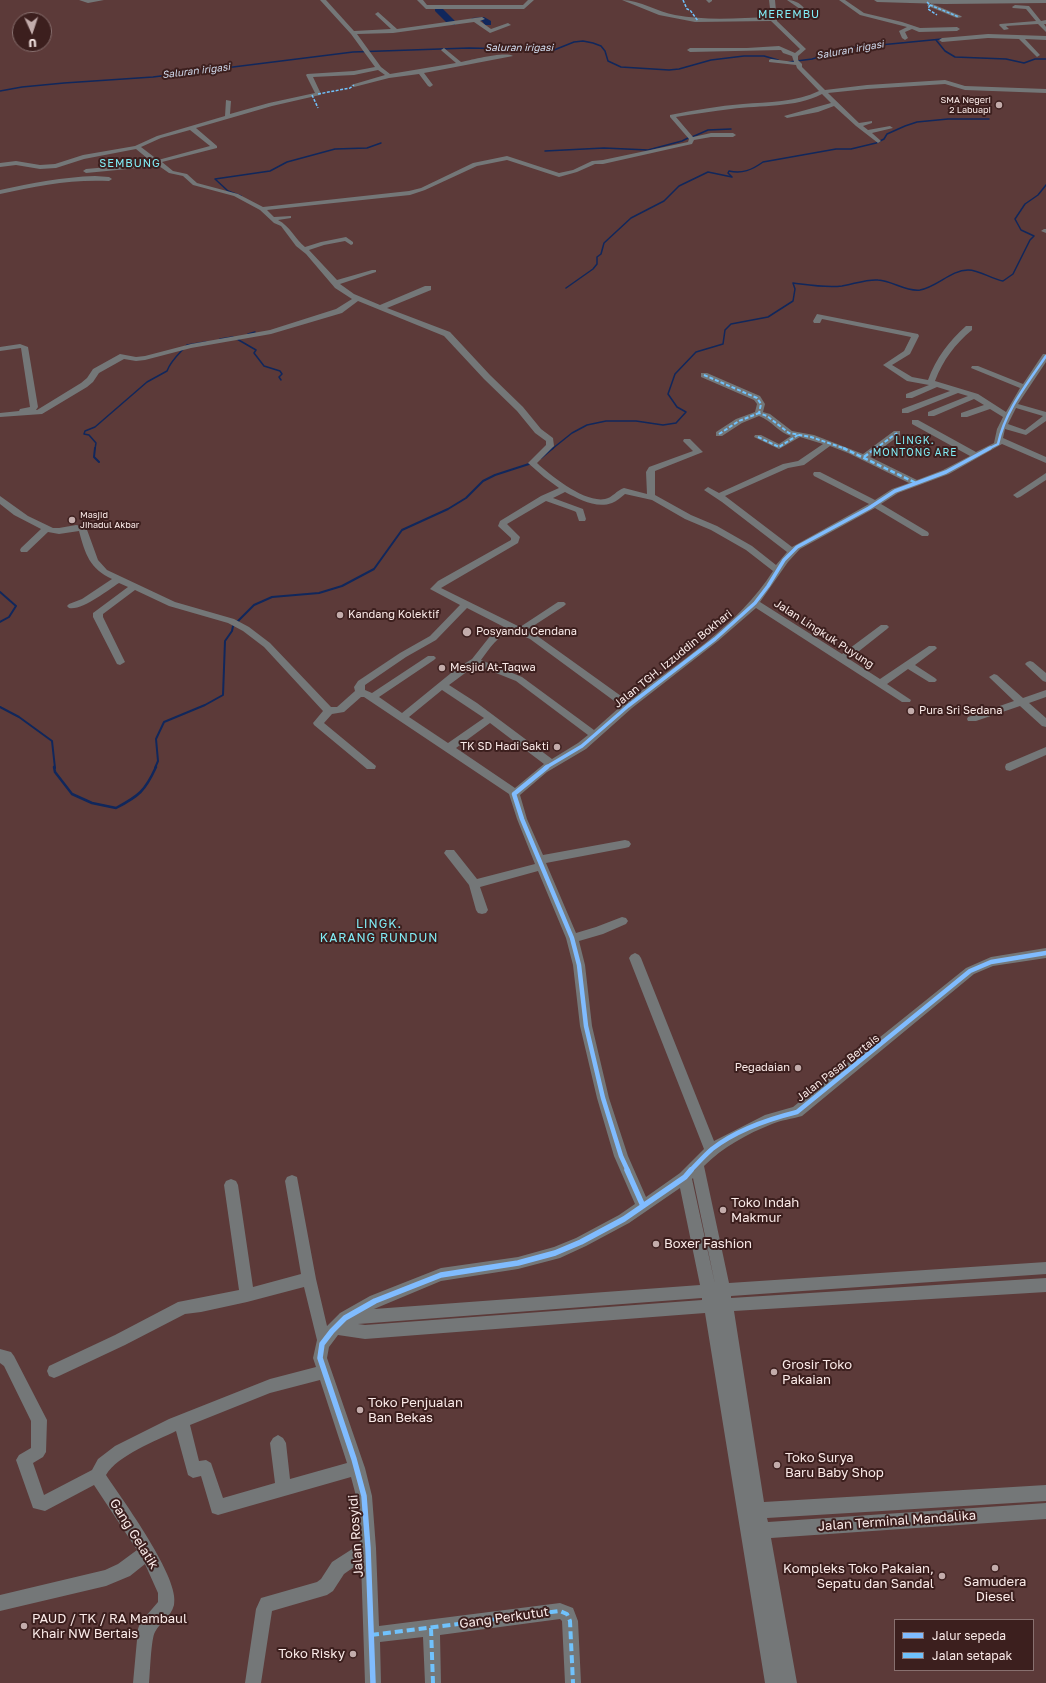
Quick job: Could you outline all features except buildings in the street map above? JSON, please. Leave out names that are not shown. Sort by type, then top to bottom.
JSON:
[{"type":"street","points":[[82,0],[101,0]]},
{"type":"street","points":[[323,0],[353,33],[379,68],[389,76]]},
{"type":"street","points":[[420,0],[428,7],[524,7],[531,0]]},
{"type":"street","points":[[470,6],[474,0]]},
{"type":"street","points":[[496,6],[500,0]]},
{"type":"street","points":[[625,0],[661,14],[695,20],[772,19]]},
{"type":"street","points":[[772,0],[772,19],[775,24],[787,33],[802,48],[802,51],[808,54]]},
{"type":"street","points":[[790,0],[801,7],[806,18]]},
{"type":"street","points":[[842,0],[862,14],[920,30],[956,29]]},
{"type":"street","points":[[872,0],[877,2],[1011,3],[1046,1]]},
{"type":"street","points":[[925,2],[928,9],[937,15]]},
{"type":"street","points":[[925,2],[959,17]]},
{"type":"street","points":[[1011,3],[1026,7],[1046,30]]},
{"type":"street","points":[[378,14],[395,30]]},
{"type":"street","points":[[353,33],[395,30],[482,19]]},
{"type":"street","points":[[475,20],[490,34],[508,25]]},
{"type":"street","points":[[1006,29],[1002,25],[1046,22]]},
{"type":"street","points":[[905,38],[902,31],[912,27]]},
{"type":"street","points":[[942,40],[988,36],[1046,38]]},
{"type":"street","points":[[1020,37],[1037,55]]},
{"type":"street","points":[[729,44],[742,44],[747,50]]},
{"type":"street","points":[[690,50],[783,49],[797,61],[800,69],[822,92],[878,141]]},
{"type":"street","points":[[444,50],[462,65]]},
{"type":"street","points":[[797,61],[802,51]]},
{"type":"street","points":[[354,85],[389,76],[421,72],[510,56]]},
{"type":"street","points":[[771,61],[797,61]]},
{"type":"street","points":[[0,165],[21,163],[48,167],[63,164],[76,159],[137,147],[158,136],[228,118],[272,104],[318,94],[309,75],[346,74],[379,68]]},
{"type":"street","points":[[421,72],[430,85]]},
{"type":"street","points":[[691,138],[672,116],[722,106],[793,101],[814,96],[822,92],[867,87],[946,82],[954,83],[965,88],[1046,92]]},
{"type":"street","points":[[745,97],[748,105]]},
{"type":"street","points":[[228,102],[226,113],[228,118]]},
{"type":"street","points":[[788,116],[818,110],[835,104]]},
{"type":"street","points":[[858,125],[870,122]]},
{"type":"street","points":[[86,171],[157,163],[215,148],[192,128]]},
{"type":"street","points":[[867,132],[890,128]]},
{"type":"street","points":[[262,209],[387,197],[410,193],[423,189],[475,164],[507,158],[556,174],[566,174],[594,162],[603,162],[690,143],[691,138],[713,129]]},
{"type":"street","points":[[691,138],[733,134]]},
{"type":"street","points":[[137,147],[157,163],[171,172],[185,175],[193,183],[236,195],[262,209],[283,226],[295,242],[336,283],[357,299],[382,307],[421,325],[447,334],[487,377],[520,409],[538,431],[549,439],[551,442],[550,446],[532,461],[534,465],[565,489],[603,503],[610,501],[624,491],[651,497],[742,544],[778,571]]},
{"type":"street","points":[[76,159],[84,164],[86,171],[81,179]]},
{"type":"street","points":[[0,192],[46,182],[81,179],[109,180]]},
{"type":"street","points":[[273,219],[289,217]]},
{"type":"street","points":[[304,250],[323,243],[346,239],[351,243]]},
{"type":"street","points":[[336,283],[374,271]]},
{"type":"street","points":[[382,307],[428,288]]},
{"type":"street","points":[[0,416],[39,412],[90,380],[96,371],[123,356],[141,358],[191,346],[271,332],[339,311],[357,299]]},
{"type":"street","points":[[816,320],[820,316],[913,334],[915,336],[907,352],[886,364],[910,379],[959,390],[975,396],[990,406],[1005,421],[1027,433],[1044,414],[1046,405]]},
{"type":"street","points":[[934,384],[936,368],[951,345],[969,328]]},
{"type":"street","points":[[0,349],[23,346],[28,364],[34,407],[30,410],[0,411]]},
{"type":"street","points":[[1043,366],[1024,387],[1005,421],[1000,440],[1046,460]]},
{"type":"street","points":[[975,368],[1024,387]]},
{"type":"street","points":[[704,375],[757,398],[762,404],[759,412],[739,421],[719,434]]},
{"type":"street","points":[[909,396],[934,384]]},
{"type":"street","points":[[905,411],[959,390]]},
{"type":"street","points":[[931,414],[975,396]]},
{"type":"street","points":[[1014,405],[1044,414]]},
{"type":"street","points":[[964,415],[990,406]]},
{"type":"street","points":[[759,412],[767,416],[786,432],[811,437],[851,451],[916,483]]},
{"type":"street","points":[[915,422],[977,456]]},
{"type":"street","points":[[864,457],[897,433]]},
{"type":"street","points":[[758,437],[777,450],[798,435]]},
{"type":"street","name":"Jalan TGH. Izzuddin Bokhari","points":[[515,793],[535,775],[574,752],[628,706],[715,639],[755,603],[791,551],[895,492],[946,472],[993,448],[1000,440]]},
{"type":"street","points":[[651,497],[650,472],[652,469],[700,452],[687,441]]},
{"type":"street","points":[[718,496],[786,466],[804,462],[828,444]]},
{"type":"street","points":[[817,474],[875,504],[925,534]]},
{"type":"street","points":[[1017,495],[1046,476]]},
{"type":"street","points":[[565,489],[544,498],[502,524],[503,527],[516,537],[515,542],[441,583],[436,588],[437,591],[533,637],[628,706]]},
{"type":"street","points":[[708,490],[791,551]]},
{"type":"street","points":[[544,498],[577,509],[580,511],[582,519]]},
{"type":"street","points":[[0,499],[14,512],[47,528],[57,531],[74,528],[83,529],[94,561],[104,572],[119,580],[172,604],[231,621],[246,629],[267,645],[288,665],[329,711]]},
{"type":"street","points":[[24,550],[47,528]]},
{"type":"street","points":[[72,606],[84,601],[119,580]]},
{"type":"street","points":[[120,662],[98,617],[98,614],[134,587]]},
{"type":"street","name":"Jalan Lingkuk Puyung","points":[[755,603],[906,700]]},
{"type":"street","points":[[361,692],[359,687],[361,683],[403,655],[433,638],[465,604]]},
{"type":"street","points":[[402,718],[459,671],[475,661],[494,637],[501,631],[516,629],[561,604]]},
{"type":"street","points":[[842,659],[884,627]]},
{"type":"street","points":[[880,684],[932,648]]},
{"type":"street","points":[[373,697],[431,658]]},
{"type":"street","points":[[475,661],[519,679],[594,735]]},
{"type":"street","points":[[1030,664],[1046,679]]},
{"type":"street","points":[[908,665],[932,680]]},
{"type":"street","points":[[994,677],[1046,724]]},
{"type":"street","points":[[442,685],[478,709],[552,764]]},
{"type":"street","points":[[361,692],[373,697],[515,793],[514,796],[522,819],[572,938],[579,966],[586,1026],[601,1092],[621,1156],[643,1206]]},
{"type":"street","points":[[361,692],[353,697],[340,710],[329,711],[318,723],[371,766]]},
{"type":"street","points":[[972,719],[1046,693]]},
{"type":"street","points":[[449,748],[489,718]]},
{"type":"street","points":[[1010,767],[1046,751]]},
{"type":"street","points":[[474,884],[541,863],[625,844]]},
{"type":"street","points":[[450,853],[474,884],[482,910]]},
{"type":"street","points":[[572,938],[599,931],[622,921]]},
{"type":"street","name":"Jalan Pasar Bertais","points":[[340,1323],[375,1301],[441,1275],[458,1271],[484,1269],[518,1263],[561,1251],[605,1230],[685,1177],[711,1150],[731,1137],[770,1119],[797,1112],[970,971],[984,964],[995,961],[1046,953]]},
{"type":"street","points":[[635,958],[711,1150]]},
{"type":"street","points":[[697,1165],[726,1305],[773,1683]]},
{"type":"street","points":[[685,1177],[751,1511]]},
{"type":"street","points":[[292,1181],[309,1279],[317,1318],[324,1340],[340,1323],[586,1300],[709,1298],[726,1305],[1046,1285]]},
{"type":"street","points":[[231,1185],[247,1295]]},
{"type":"street","points":[[340,1323],[365,1332],[588,1315],[709,1298],[723,1290],[1046,1268]]},
{"type":"street","points":[[54,1372],[183,1307],[206,1304],[247,1295],[309,1279]]},
{"type":"street","points":[[586,1300],[588,1315]]},
{"type":"street","name":"Jalan Rosyidi","points":[[324,1340],[320,1354],[324,1372],[357,1468],[365,1502],[373,1683]]},
{"type":"street","points":[[0,1356],[6,1357],[9,1361],[39,1420],[38,1452],[24,1460],[39,1502],[45,1503],[97,1475],[97,1472],[101,1466],[134,1442],[181,1421],[270,1386],[324,1372]]},
{"type":"street","points":[[181,1421],[193,1470],[206,1468],[218,1507],[357,1468]]},
{"type":"street","points":[[278,1442],[284,1489]]},
{"type":"street","name":"Gang Gelatik","points":[[97,1475],[148,1552],[155,1566],[167,1599],[161,1612],[146,1629],[138,1682]]},
{"type":"street","points":[[751,1511],[1046,1493]]},
{"type":"street","name":"Jalan Terminal Mandalika","points":[[754,1531],[1046,1511]]},
{"type":"street","points":[[754,1531],[789,1683]]},
{"type":"street","points":[[253,1683],[265,1606],[269,1603],[321,1589],[327,1585],[338,1568],[368,1548]]},
{"type":"street","points":[[0,1603],[106,1578],[124,1570],[148,1552]]},
{"type":"street","name":"Gang Perkutut","points":[[371,1636],[560,1611],[567,1614],[570,1621],[573,1683]]},
{"type":"street","points":[[431,1628],[433,1683]]},
{"type":"waterway","points":[[438,9],[452,23]]},
{"type":"waterway","points":[[475,20],[484,19],[488,23]]},
{"type":"waterway","name":"Saluran irigasi","points":[[789,62],[812,59],[849,48],[942,39]]},
{"type":"waterway","points":[[936,40],[945,51],[955,57],[1006,59],[1024,63],[1035,59],[1046,59]]},
{"type":"waterway","name":"Saluran irigasi","points":[[0,91],[22,87],[64,83],[153,77],[353,52],[469,48],[554,50],[574,42],[583,41],[601,46],[605,51],[608,61],[621,67],[669,70],[679,69],[711,60],[744,56],[764,56],[778,60]]},
{"type":"waterway","points":[[566,288],[593,269],[597,264],[597,257],[601,254],[604,243],[631,218],[664,201],[679,186],[708,172],[732,177],[728,173],[729,171],[747,171],[763,162],[836,149],[851,149],[876,143],[884,139],[887,134],[917,122],[948,119],[989,119]]},
{"type":"waterway","points":[[692,137],[708,130],[731,129]]},
{"type":"waterway","points":[[545,151],[604,148],[648,150],[682,141],[690,137]]},
{"type":"waterway","points":[[241,196],[228,191],[215,179],[270,171],[287,162],[335,149],[367,148],[381,143]]},
{"type":"waterway","points":[[552,449],[572,433],[587,425],[606,421],[636,421],[663,425],[676,423],[686,412],[677,407],[668,394],[675,374],[696,352],[723,344],[725,330],[731,324],[768,317],[793,301],[795,289],[793,283],[836,287],[869,280],[878,280],[889,282],[905,288],[920,290],[932,286],[956,273],[968,270],[977,271],[1003,281],[1013,274],[1030,240],[1034,236],[1021,230],[1015,219],[1025,204],[1038,195],[1046,185]]},
{"type":"waterway","points":[[248,334],[255,332]]},
{"type":"waterway","points":[[220,339],[233,337]]},
{"type":"waterway","points":[[238,337],[237,339],[256,350],[254,353],[264,366],[280,371],[282,374],[279,377],[281,380]]},
{"type":"waterway","points":[[95,449],[96,443],[89,435],[84,434],[85,431],[95,427],[147,382],[167,371],[173,360],[187,345],[206,342]]},
{"type":"waterway","points":[[95,448],[94,457],[99,462]]},
{"type":"waterway","points":[[541,458],[553,448]]},
{"type":"waterway","points":[[155,768],[158,761],[156,739],[164,722],[205,705],[223,695],[225,641],[232,631],[233,626],[254,605],[272,597],[319,593],[342,586],[374,569],[402,530],[448,509],[466,498],[483,481],[495,475],[532,463]]},
{"type":"waterway","points":[[0,592],[16,606],[9,617],[0,622]]},
{"type":"waterway","points":[[0,707],[19,717],[52,741],[55,768]]},
{"type":"waterway","points":[[54,767],[55,772],[72,794],[92,803],[116,808],[136,796],[145,787],[156,767]]},
{"type":"marked path","points":[[683,0],[687,9],[690,10],[698,21]]},
{"type":"marked path","points":[[927,2],[930,5],[928,9],[937,15]]},
{"type":"marked path","points":[[930,5],[959,17]]},
{"type":"marked path","points":[[318,94],[350,88],[354,85]]},
{"type":"marked path","points":[[312,95],[318,108]]},
{"type":"marked path","points":[[704,375],[757,398],[761,404],[759,413],[767,416],[789,433],[811,437],[851,451],[916,483]]},
{"type":"marked path","points":[[719,434],[739,421],[759,413]]},
{"type":"marked path","points":[[864,457],[897,433]]},
{"type":"marked path","points":[[758,437],[779,447],[798,435]]},
{"type":"marked path","points":[[371,1635],[560,1611],[567,1614],[570,1621],[573,1683]]},
{"type":"marked path","points":[[431,1628],[433,1683]]},
{"type":"cycle path","points":[[643,1206],[621,1156],[603,1098],[586,1026],[579,965],[572,938],[522,819],[514,794],[543,769],[582,746],[628,706],[715,639],[755,603],[768,586],[784,560],[797,547],[869,508],[895,491],[946,472],[998,444],[1001,429],[1015,402],[1046,356]]},
{"type":"cycle path","points":[[373,1683],[368,1548],[364,1496],[354,1459],[320,1358],[322,1344],[332,1331],[345,1318],[375,1301],[441,1275],[518,1263],[555,1253],[581,1242],[624,1219],[664,1192],[685,1177],[711,1150],[722,1142],[770,1119],[797,1112],[970,971],[991,962],[1046,953]]},
{"type":"place","name":"SMA Negeri 2 Labuapi","points":[[999,105]]},
{"type":"place","name":"Masjid Jihadul Akbar","points":[[72,520]]},
{"type":"place","name":"Kandang Kolektif","points":[[340,615]]},
{"type":"place","name":"Posyandu Cendana","points":[[467,632]]},
{"type":"place","name":"Mesjid At-Taqwa","points":[[442,668]]},
{"type":"place","name":"Pura Sri Sedana","points":[[911,711]]},
{"type":"place","name":"TK SD Hadi Sakti","points":[[557,747]]},
{"type":"place","name":"Pegadaian","points":[[798,1068]]},
{"type":"place","name":"Toko Indah Makmur","points":[[723,1210]]},
{"type":"place","name":"Boxer Fashion","points":[[656,1244]]},
{"type":"place","name":"Grosir Toko Pakaian","points":[[774,1372]]},
{"type":"place","name":"Toko Penjualan Ban Bekas","points":[[360,1410]]},
{"type":"place","name":"Toko Surya Baru Baby Shop","points":[[777,1465]]},
{"type":"place","name":"Samudera Diesel","points":[[995,1568]]},
{"type":"place","name":"Kompleks Toko Pakaian, Sepatu dan Sandal","points":[[942,1576]]},
{"type":"place","name":"PAUD / TK / RA Mambaul Khair NW Bertais","points":[[24,1626]]},
{"type":"place","name":"Toko Risky","points":[[353,1654]]},
{"type":"district","name":"MEREMBU","points":[[789,15]]},
{"type":"district","name":"SEMBUNG","points":[[130,164]]},
{"type":"district","name":"LINGK. MONTONG ARE","points":[[915,446]]},
{"type":"district","name":"LINGK. KARANG RUNDUN","points":[[379,931]]}]
